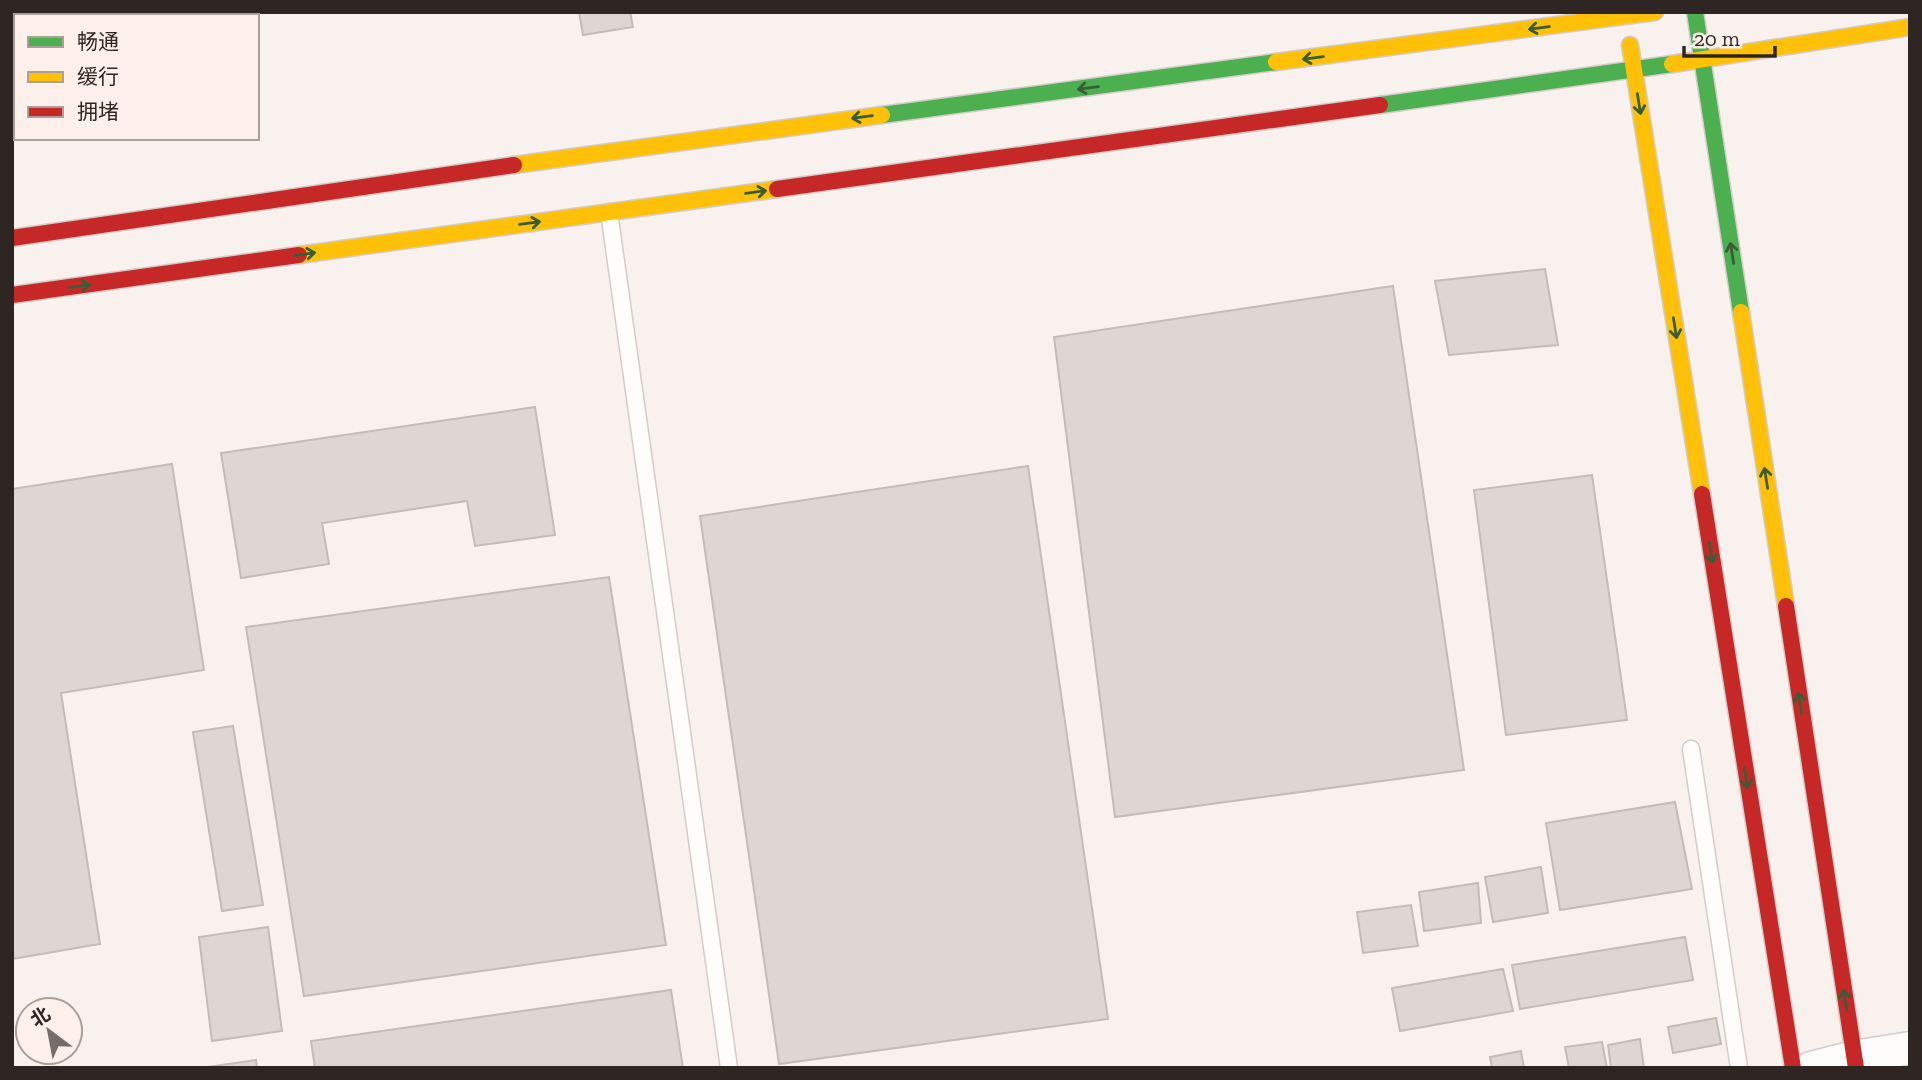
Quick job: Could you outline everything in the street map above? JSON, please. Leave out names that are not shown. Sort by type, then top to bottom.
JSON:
[{"type":"street","points":[[12,238],[601,152],[1655,12]]},
{"type":"street","points":[[1695,12],[1855,1062]]},
{"type":"street","points":[[1624,15],[1793,1068]]},
{"type":"street","points":[[12,295],[1633,70],[1702,57],[1910,27]]},
{"type":"street","points":[[1811,1068],[1855,1062],[1910,1048]]},
{"type":"lane","points":[[609,212],[729,1068]]},
{"type":"lane","points":[[1691,749],[1739,1068]]},
{"type":"building","points":[[579,12],[630,12],[633,27],[583,35]]},
{"type":"building","points":[[1545,269],[1558,345],[1449,355],[1435,281]]},
{"type":"building","points":[[1393,286],[1464,770],[1115,817],[1054,337]]},
{"type":"building","points":[[535,407],[555,535],[475,546],[467,501],[322,523],[329,564],[241,578],[221,453]]},
{"type":"building","points":[[172,464],[204,670],[61,693],[100,944],[12,959],[12,489]]},
{"type":"building","points":[[1028,466],[1108,1019],[779,1064],[700,516]]},
{"type":"building","points":[[1592,475],[1627,720],[1506,735],[1474,490]]},
{"type":"building","points":[[609,577],[666,945],[304,996],[246,627]]},
{"type":"building","points":[[233,726],[263,905],[222,911],[193,732]]},
{"type":"building","points":[[1675,802],[1692,889],[1560,910],[1546,823]]},
{"type":"building","points":[[1541,867],[1548,913],[1493,922],[1485,877]]},
{"type":"building","points":[[1478,883],[1481,923],[1424,931],[1419,892]]},
{"type":"building","points":[[1411,905],[1418,946],[1363,953],[1357,912]]},
{"type":"building","points":[[268,927],[282,1031],[212,1041],[199,937]]},
{"type":"building","points":[[1685,937],[1693,980],[1520,1009],[1512,965]]},
{"type":"building","points":[[1503,969],[1513,1011],[1400,1031],[1392,988]]},
{"type":"building","points":[[671,990],[683,1068],[315,1068],[311,1041]]},
{"type":"building","points":[[1716,1018],[1721,1044],[1673,1053],[1668,1027]]},
{"type":"building","points":[[1640,1039],[1644,1068],[1611,1068],[1608,1045]]},
{"type":"building","points":[[1602,1042],[1607,1068],[1569,1068],[1565,1047]]},
{"type":"building","points":[[1521,1051],[1524,1068],[1492,1068],[1490,1057]]},
{"type":"building","points":[[256,1060],[257,1068],[201,1068]]},
{"type":"traffic: fast","points":[[1695,12],[1741,312]]},
{"type":"traffic: fast","points":[[882,115],[1276,62]]},
{"type":"traffic: fast","points":[[1380,105],[1672,64]]},
{"type":"traffic: slow","points":[[1276,62],[1655,12]]},
{"type":"traffic: slow","points":[[1672,64],[1910,27]]},
{"type":"traffic: slow","points":[[1630,45],[1702,494]]},
{"type":"traffic: slow","points":[[514,165],[882,115]]},
{"type":"traffic: slow","points":[[299,255],[777,189]]},
{"type":"traffic: slow","points":[[1741,312],[1786,606]]},
{"type":"traffic: jam","points":[[777,189],[1380,105]]},
{"type":"traffic: jam","points":[[12,238],[514,165]]},
{"type":"traffic: jam","points":[[12,295],[299,255]]},
{"type":"traffic: jam","points":[[1702,494],[1793,1068]]},
{"type":"traffic: jam","points":[[1786,606],[1856,1068]]}]
